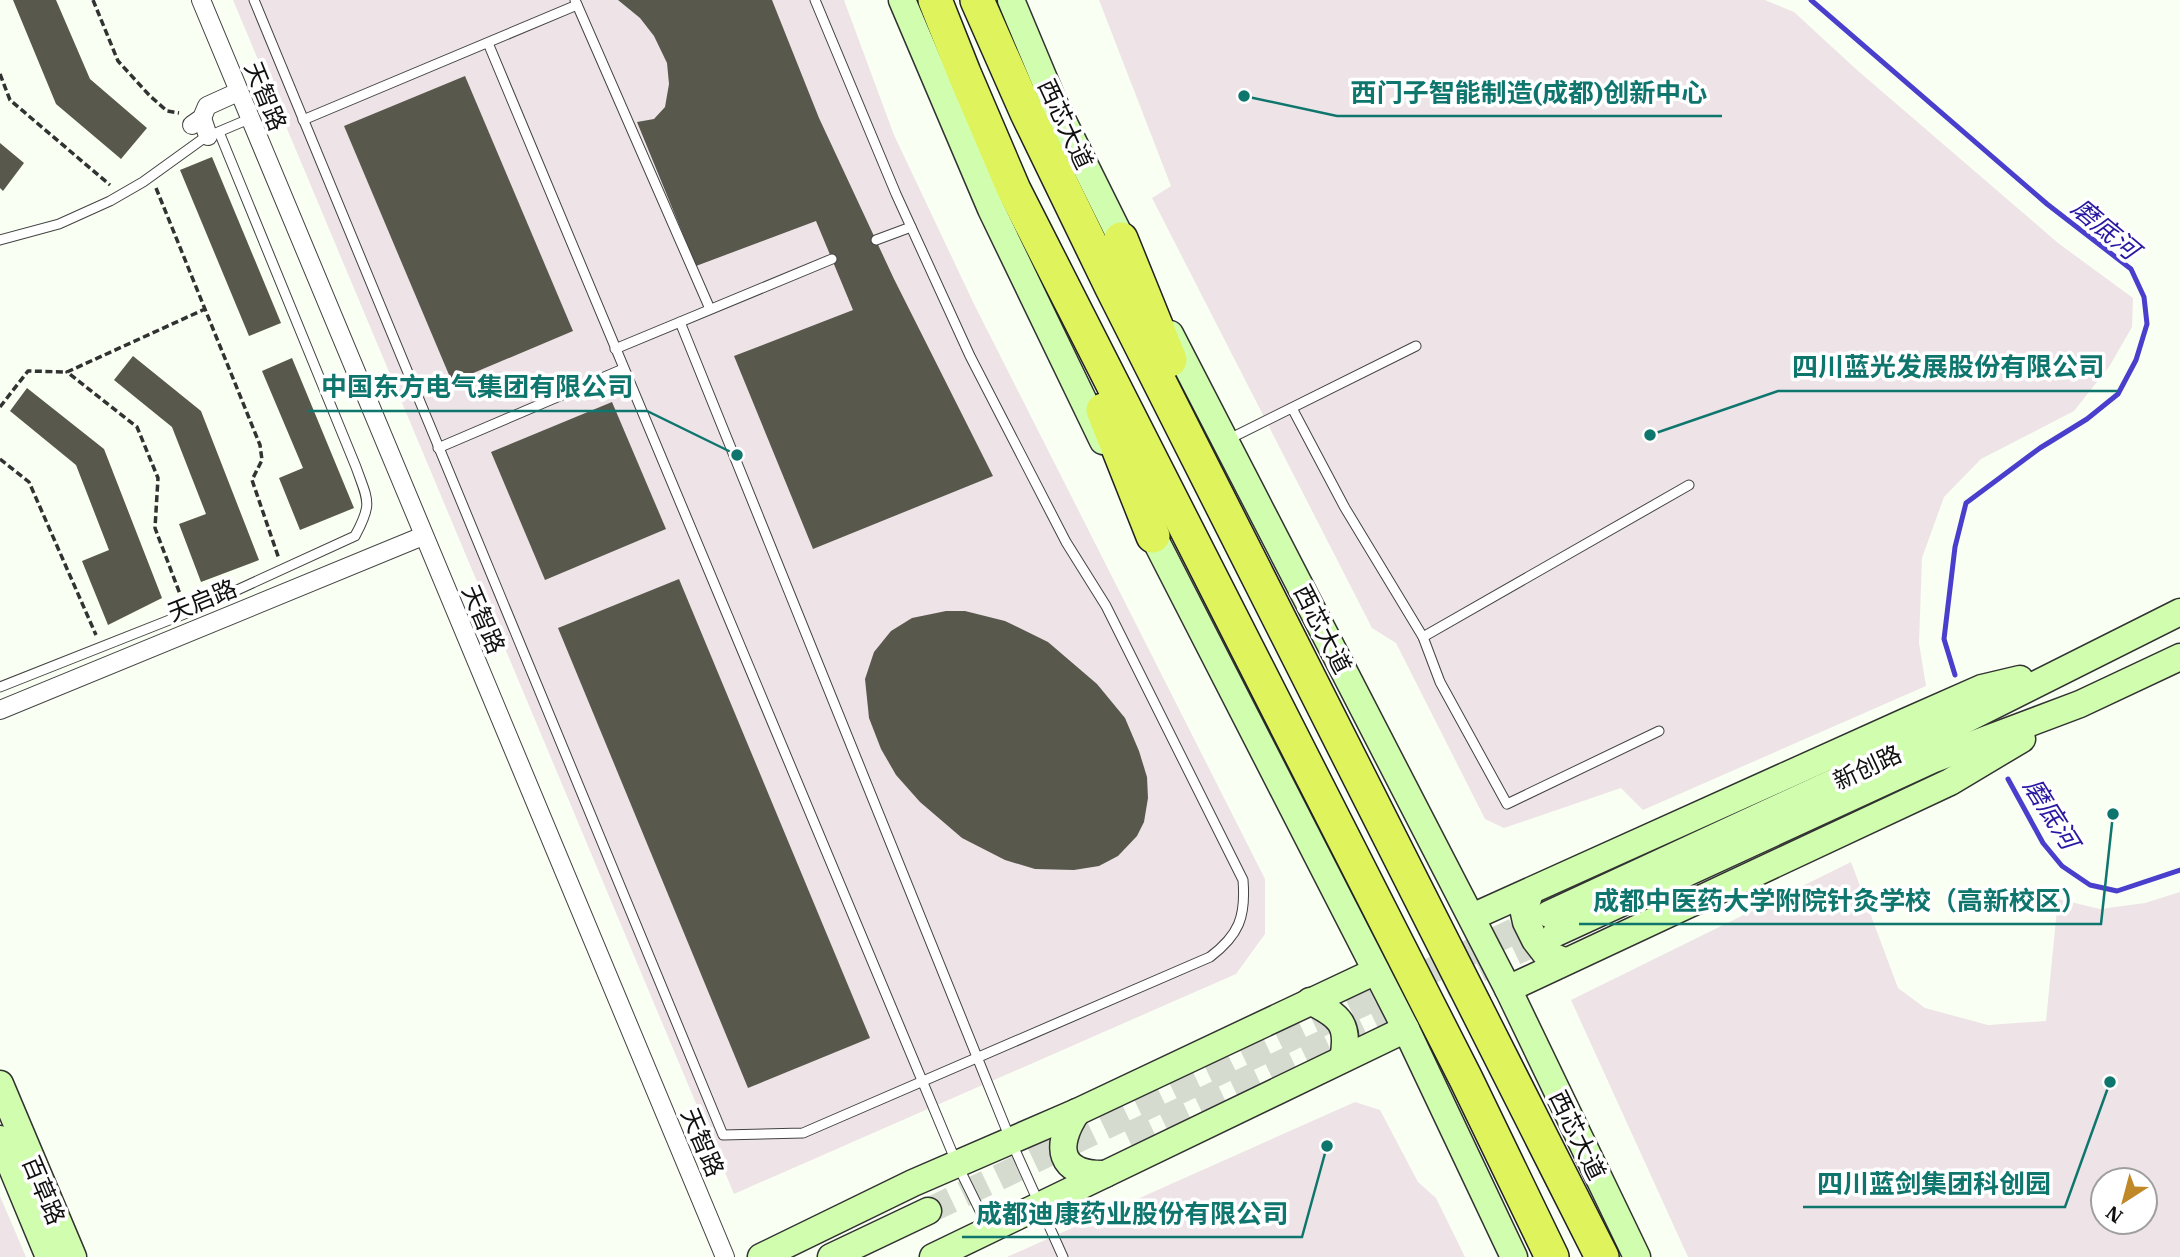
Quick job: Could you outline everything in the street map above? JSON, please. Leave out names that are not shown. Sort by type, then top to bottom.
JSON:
[{"type":"highway","points":[[935,0],[1014,190],[1062,322],[1114,433],[1153,536]]},
{"type":"highway","name":"西芯大道","points":[[977,0],[1027,113],[1112,288],[1602,1257]]},
{"type":"highway","points":[[1014,190],[1466,1079],[1552,1257]]},
{"type":"highway","points":[[1121,239],[1268,598]]},
{"type":"main road","points":[[902,0],[991,209],[1088,411],[1406,1029],[1514,1257]]},
{"type":"main road","name":"西芯大道","points":[[1011,0],[1055,105],[1121,239],[1472,917],[1637,1257]]},
{"type":"main road","name":"新创路","points":[[2180,612],[1553,924],[1934,760],[2080,704],[2180,657]]},
{"type":"main road","points":[[1472,917],[1982,688],[2062,669]]},
{"type":"main road","points":[[1508,989],[1950,782],[2080,704]]},
{"type":"main road","points":[[1530,892],[1524,913],[1526,922],[1545,953],[1564,961]]},
{"type":"main road","points":[[761,1257],[913,1183],[1077,1112],[1376,971]]},
{"type":"main road","points":[[1310,1001],[1333,1013],[1343,1023],[1346,1039],[1343,1059]]},
{"type":"main road","points":[[933,1257],[1406,1029]]},
{"type":"main road","name":"百草路","points":[[0,1084],[73,1257]]},
{"type":"main road","points":[[1077,1112],[1066,1128],[1062,1140],[1064,1154],[1078,1172],[1088,1175],[1105,1174]]},
{"type":"main road","name":"百草路","points":[[0,1139],[49,1257]]},
{"type":"main road","points":[[831,1257],[932,1219],[871,1257]]},
{"type":"street","name":"天智路","points":[[201,0],[237,92],[724,1257]]},
{"type":"street","points":[[214,134],[200,119],[207,106],[237,92]]},
{"type":"street","name":"天启路","points":[[0,709],[423,536]]},
{"type":"lane","points":[[254,0],[723,1135],[803,1133],[1210,957],[1227,944],[1238,928],[1245,901],[1243,880],[1106,606],[1066,542],[970,356],[911,227],[815,0]]},
{"type":"lane","points":[[303,120],[488,43],[576,3],[710,309]]},
{"type":"lane","points":[[488,43],[957,1164],[990,1230]]},
{"type":"lane","points":[[0,240],[59,225],[121,195],[214,134],[249,119]]},
{"type":"lane","points":[[0,687],[187,612],[355,536],[367,515],[367,499],[356,467],[214,134]]},
{"type":"lane","points":[[876,240],[911,227]]},
{"type":"lane","points":[[614,349],[832,259]]},
{"type":"lane","points":[[680,322],[977,1058],[1063,1257]]},
{"type":"lane","points":[[1225,441],[1416,346]]},
{"type":"lane","points":[[438,448],[623,369]]},
{"type":"lane","points":[[1292,408],[1345,508],[1423,637],[1440,682],[1507,804],[1659,731]]},
{"type":"lane","points":[[1423,637],[1689,485]]},
{"type":"path","points":[[93,0],[118,61],[167,111],[200,119]]},
{"type":"path","points":[[0,74],[10,100],[121,195]]},
{"type":"path","points":[[152,176],[260,445],[262,460],[252,480],[282,568]]},
{"type":"path","points":[[0,407],[29,371],[67,372],[205,309]]},
{"type":"path","points":[[67,372],[137,427],[158,478],[155,528],[187,612]]},
{"type":"path","points":[[0,459],[29,482],[101,647]]},
{"type":"shaded area","points":[[233,0],[844,0],[894,135],[974,304],[1265,879],[1265,934],[1236,974],[734,1194]]},
{"type":"shaded area","points":[[1099,0],[1765,0],[1794,12],[1857,70],[2058,243],[2133,298],[2132,327],[2109,367],[2074,411],[1981,459],[1944,497],[1922,558],[1919,643],[1926,686],[1643,810],[1621,788],[1504,828],[1485,819],[1396,643],[1372,628],[1152,198],[1171,186]]},
{"type":"shaded area","points":[[1851,862],[1898,988],[1925,1008],[1988,1025],[2046,1021],[2058,899],[2100,909],[2145,903],[2180,892],[2180,1257],[1688,1257],[1571,1000]]},
{"type":"shaded area","points":[[1355,1102],[1380,1110],[1418,1182],[1436,1198],[1465,1257],[1007,1257]]},
{"type":"shaded area","points":[[0,1196],[26,1257],[0,1257]]},
{"type":"building","points":[[13,0],[56,0],[90,79],[147,128],[121,159],[56,104]]},
{"type":"building","points":[[618,0],[772,0],[819,118],[894,279],[993,476],[813,549],[734,356],[853,310],[816,221],[696,266],[637,122],[654,119],[665,107],[669,84],[667,63],[654,36],[640,18]]},
{"type":"building","points":[[465,76],[573,331],[452,382],[344,126]]},
{"type":"building","points":[[0,143],[24,163],[3,191],[0,188]]},
{"type":"building","points":[[212,157],[281,323],[249,336],[180,170]]},
{"type":"building","points":[[133,356],[201,411],[259,560],[201,582],[179,524],[206,514],[172,427],[114,380]]},
{"type":"building","points":[[292,358],[354,508],[300,530],[279,478],[303,468],[262,371]]},
{"type":"building","points":[[27,388],[104,449],[162,598],[108,625],[82,561],[109,550],[76,465],[10,411]]},
{"type":"building","points":[[612,402],[666,529],[545,580],[491,452]]},
{"type":"building","points":[[679,579],[870,1038],[748,1088],[558,628]]},
{"type":"building","points":[[946,611],[965,611],[1005,621],[1048,642],[1097,684],[1125,718],[1147,777],[1148,798],[1144,822],[1137,836],[1118,856],[1099,866],[1074,870],[1035,869],[1005,860],[962,838],[920,802],[896,775],[881,749],[869,718],[865,679],[874,652],[891,631],[912,618]]},
{"type":"waterway","name":"磨底河","points":[[1811,0],[2047,204],[2131,269],[2144,297],[2147,324],[2136,360],[2118,394],[2087,419],[2040,448],[1966,503],[1955,547],[1944,639],[1955,675]]},
{"type":"waterway","name":"磨底河","points":[[2008,779],[2043,843],[2062,866],[2090,885],[2117,891],[2180,870]]},
{"type":"tunnel","points":[[928,1211],[1548,915]]},
{"type":"tunnel","points":[[1127,1136],[1556,933]]},
{"type":"place","name":"西门子智能制造(成都)创新中心","points":[[1244,96]]},
{"type":"place","name":"四川蓝光发展股份有限公司","points":[[1650,435]]},
{"type":"place","name":"中国东方电气集团有限公司","points":[[737,455]]},
{"type":"place","name":"成都中医药大学附院针灸学校（高新校区）","points":[[2113,814]]},
{"type":"place","name":"四川蓝剑集团科创园","points":[[2110,1082]]},
{"type":"place","name":"成都迪康药业股份有限公司","points":[[1327,1146]]}]
